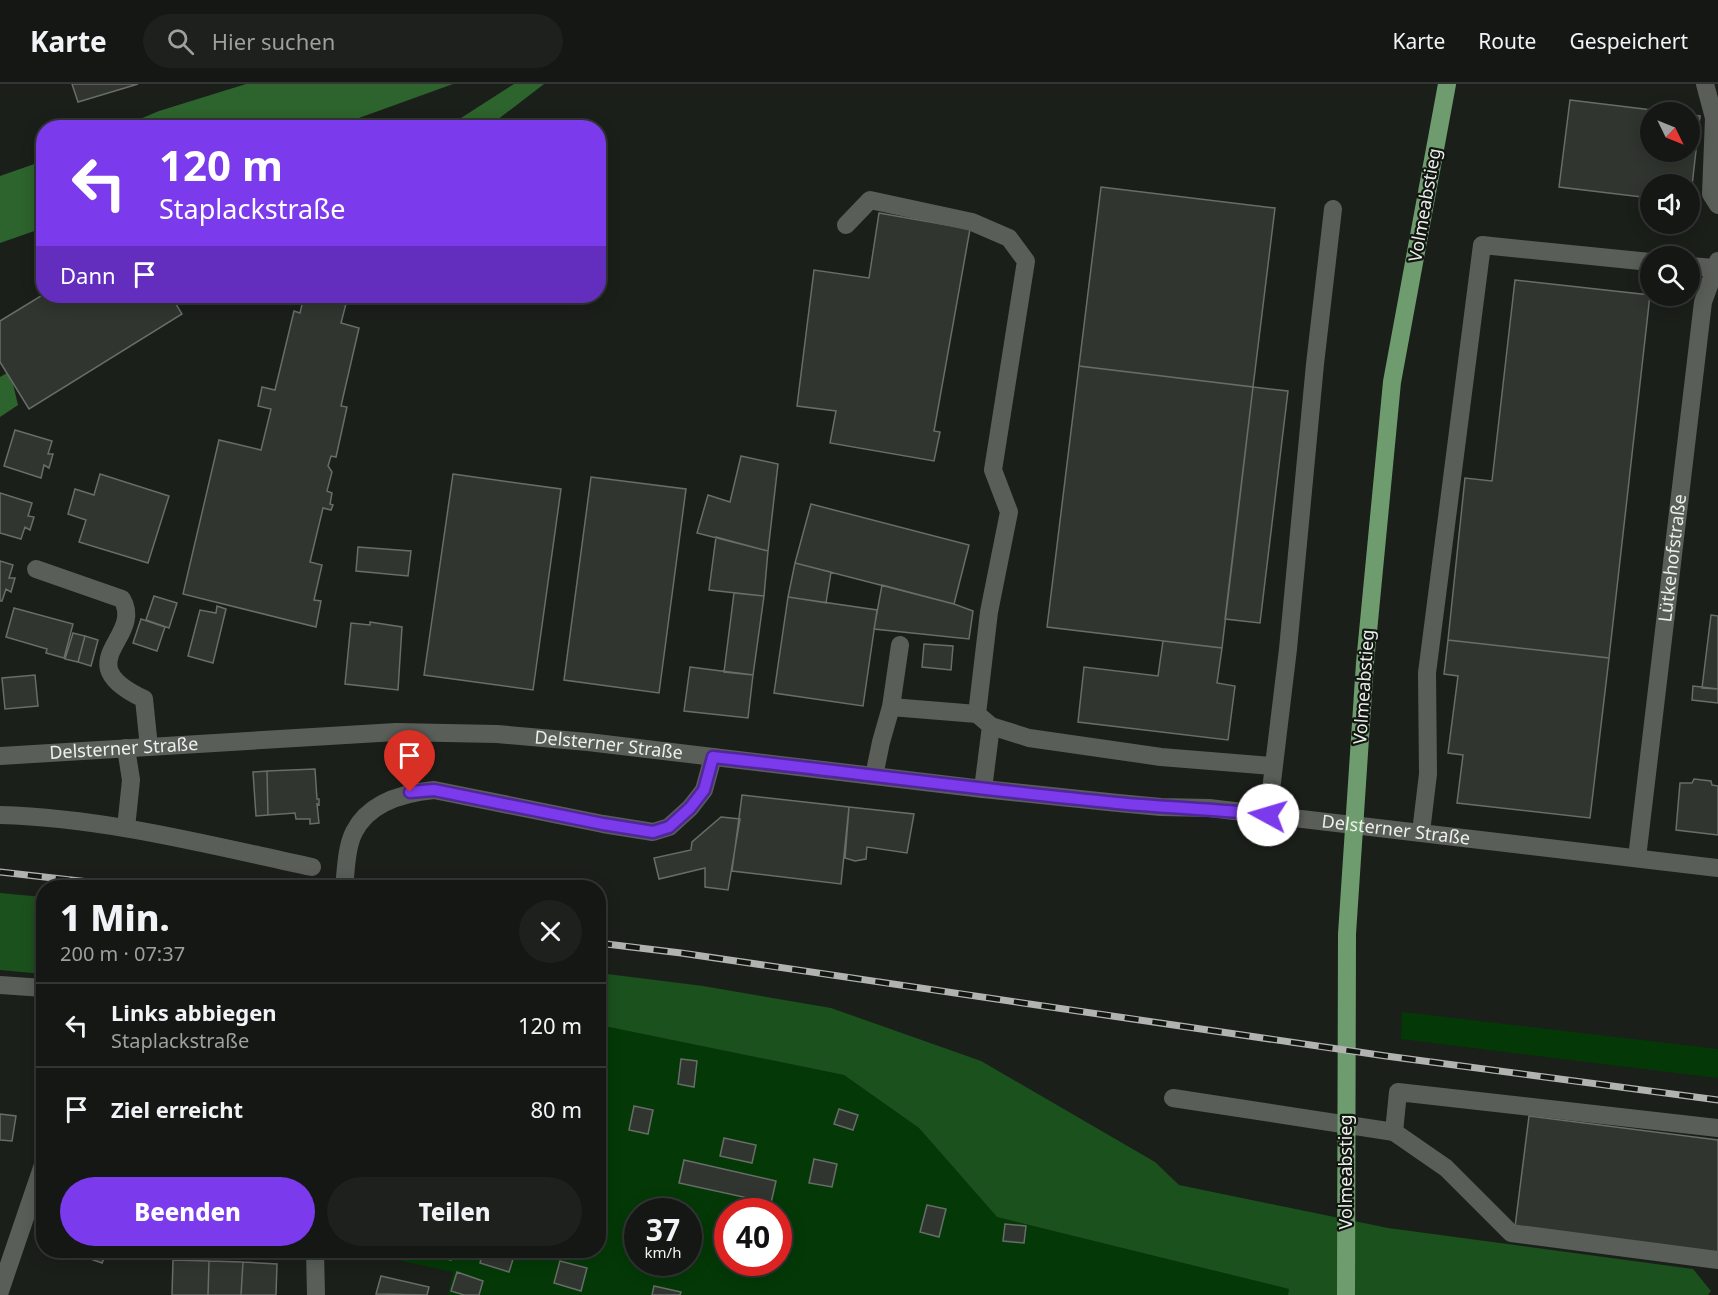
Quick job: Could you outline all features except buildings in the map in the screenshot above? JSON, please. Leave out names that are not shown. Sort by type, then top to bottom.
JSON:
[{"type":"main road","name":"Volmeabstieg","points":[[1347,1295],[1347,934],[1365,663],[1392,382],[1447,84]]},
{"type":"street","points":[[1705,84],[1714,118],[1711,194],[1718,205]]},
{"type":"street","points":[[846,225],[870,200],[972,222],[1009,238],[1026,261],[993,470],[1009,512],[990,612],[977,714]]},
{"type":"street","points":[[1268,815],[1288,649],[1315,364],[1333,209]]},
{"type":"street","points":[[1420,832],[1428,774],[1427,673],[1482,245],[1640,261]]},
{"type":"street","points":[[1700,266],[1717,265]]},
{"type":"street","name":"Lütkehofstraße","points":[[1637,858],[1703,302],[1717,265]]},
{"type":"street","points":[[36,568],[122,599],[128,608],[126,623],[112,645],[108,657],[109,669],[115,681],[125,690],[144,699],[149,747]]},
{"type":"street","points":[[874,776],[880,742],[891,707],[900,645]]},
{"type":"street","points":[[891,707],[977,714],[992,726],[1029,738],[1161,757],[1273,766]]},
{"type":"street","points":[[982,789],[992,726]]},
{"type":"street","name":"Delsterner Straße","points":[[0,756],[396,732],[497,734],[982,789],[1150,806],[1209,808],[1718,868]]},
{"type":"street","points":[[126,748],[131,780],[126,828]]},
{"type":"street","points":[[345,880],[353,833],[365,817],[387,800],[410,792],[434,790],[653,832],[669,827],[690,808],[704,790],[713,757]]},
{"type":"street","points":[[0,815],[34,816],[126,828],[312,867]]},
{"type":"street","points":[[0,985],[36,987]]},
{"type":"street","points":[[1394,1132],[1398,1092],[1718,1128]]},
{"type":"street","points":[[1173,1098],[1394,1132],[1446,1168],[1511,1233],[1718,1260]]},
{"type":"street","points":[[0,1291],[36,1185]]},
{"type":"street","points":[[315,1258],[316,1295]]},
{"type":"shaded area","points":[[246,84],[453,84],[353,120],[138,120],[159,111]]},
{"type":"shaded area","points":[[514,84],[544,84],[497,120],[458,120]]},
{"type":"shaded area","points":[[36,163],[36,230],[0,243],[0,176]]},
{"type":"shaded area","points":[[7,373],[13,384],[18,405],[0,417],[0,377]]},
{"type":"shaded area","points":[[0,893],[36,896],[36,973],[0,970]]},
{"type":"shaded area","points":[[606,974],[703,986],[831,1008],[981,1061],[1155,1162],[1179,1185],[1388,1228],[1693,1269],[1711,1291],[1708,1295],[1288,1295],[1289,1289],[997,1217],[919,1128],[844,1075],[606,1026]]},
{"type":"shaded area","points":[[1402,1012],[1718,1049],[1718,1078],[1401,1039]]},
{"type":"shaded area","points":[[606,1026],[844,1075],[919,1128],[997,1217],[1290,1289],[1288,1295],[448,1295],[453,1272],[388,1258],[606,1258]]},
{"type":"railway","points":[[0,872],[71,880]]},
{"type":"railway","points":[[606,944],[1386,1056],[1718,1100]]},
{"type":"route","points":[[410,792],[434,790],[653,832],[669,827],[690,808],[704,790],[713,757],[1005,792],[1161,807],[1209,808],[1268,815]]}]
